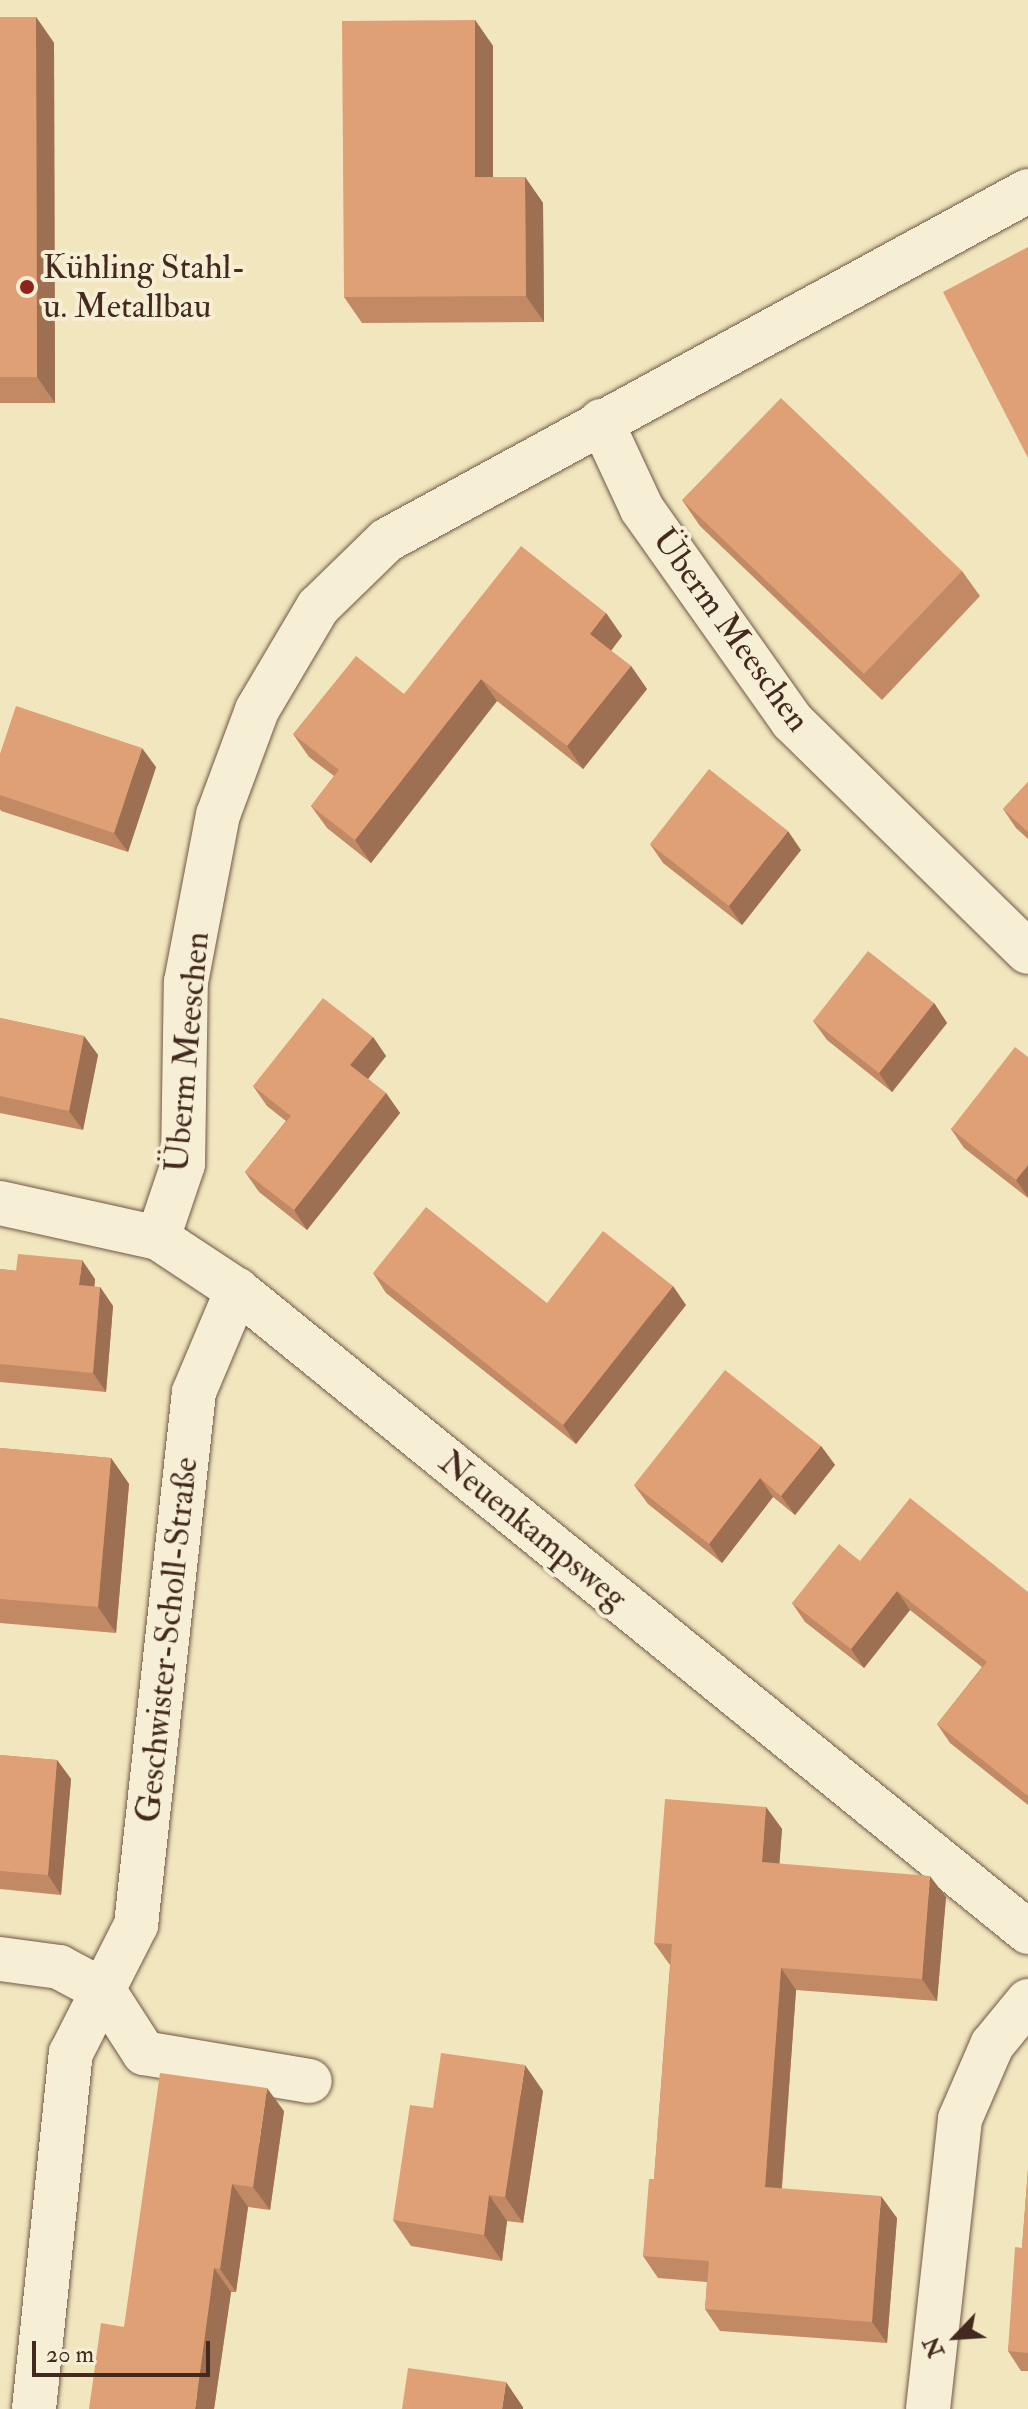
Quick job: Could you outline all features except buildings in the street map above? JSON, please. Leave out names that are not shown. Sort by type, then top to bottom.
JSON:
[{"type":"street","name":"Überm Meeschen","points":[[158,1238],[183,1164],[189,967],[218,815],[257,710],[318,607],[387,540],[1028,191]]},
{"type":"street","name":"Überm Meeschen","points":[[601,421],[642,509],[792,721],[1028,952]]},
{"type":"street","name":"Neuenkampsweg","points":[[0,1203],[158,1238],[237,1290],[1028,1932]]},
{"type":"street","name":"Geschwister-Scholl-Straße","points":[[34,2409],[71,2053],[136,1925],[194,1392],[237,1290]]},
{"type":"street","points":[[0,1959],[59,1967],[104,1991],[144,2053],[310,2081]]},
{"type":"street","points":[[928,2409],[960,2119],[992,2045],[1028,2001]]},
{"type":"place","name":"Kühling Stahl- u. Metallbau","points":[[27,287]]}]
